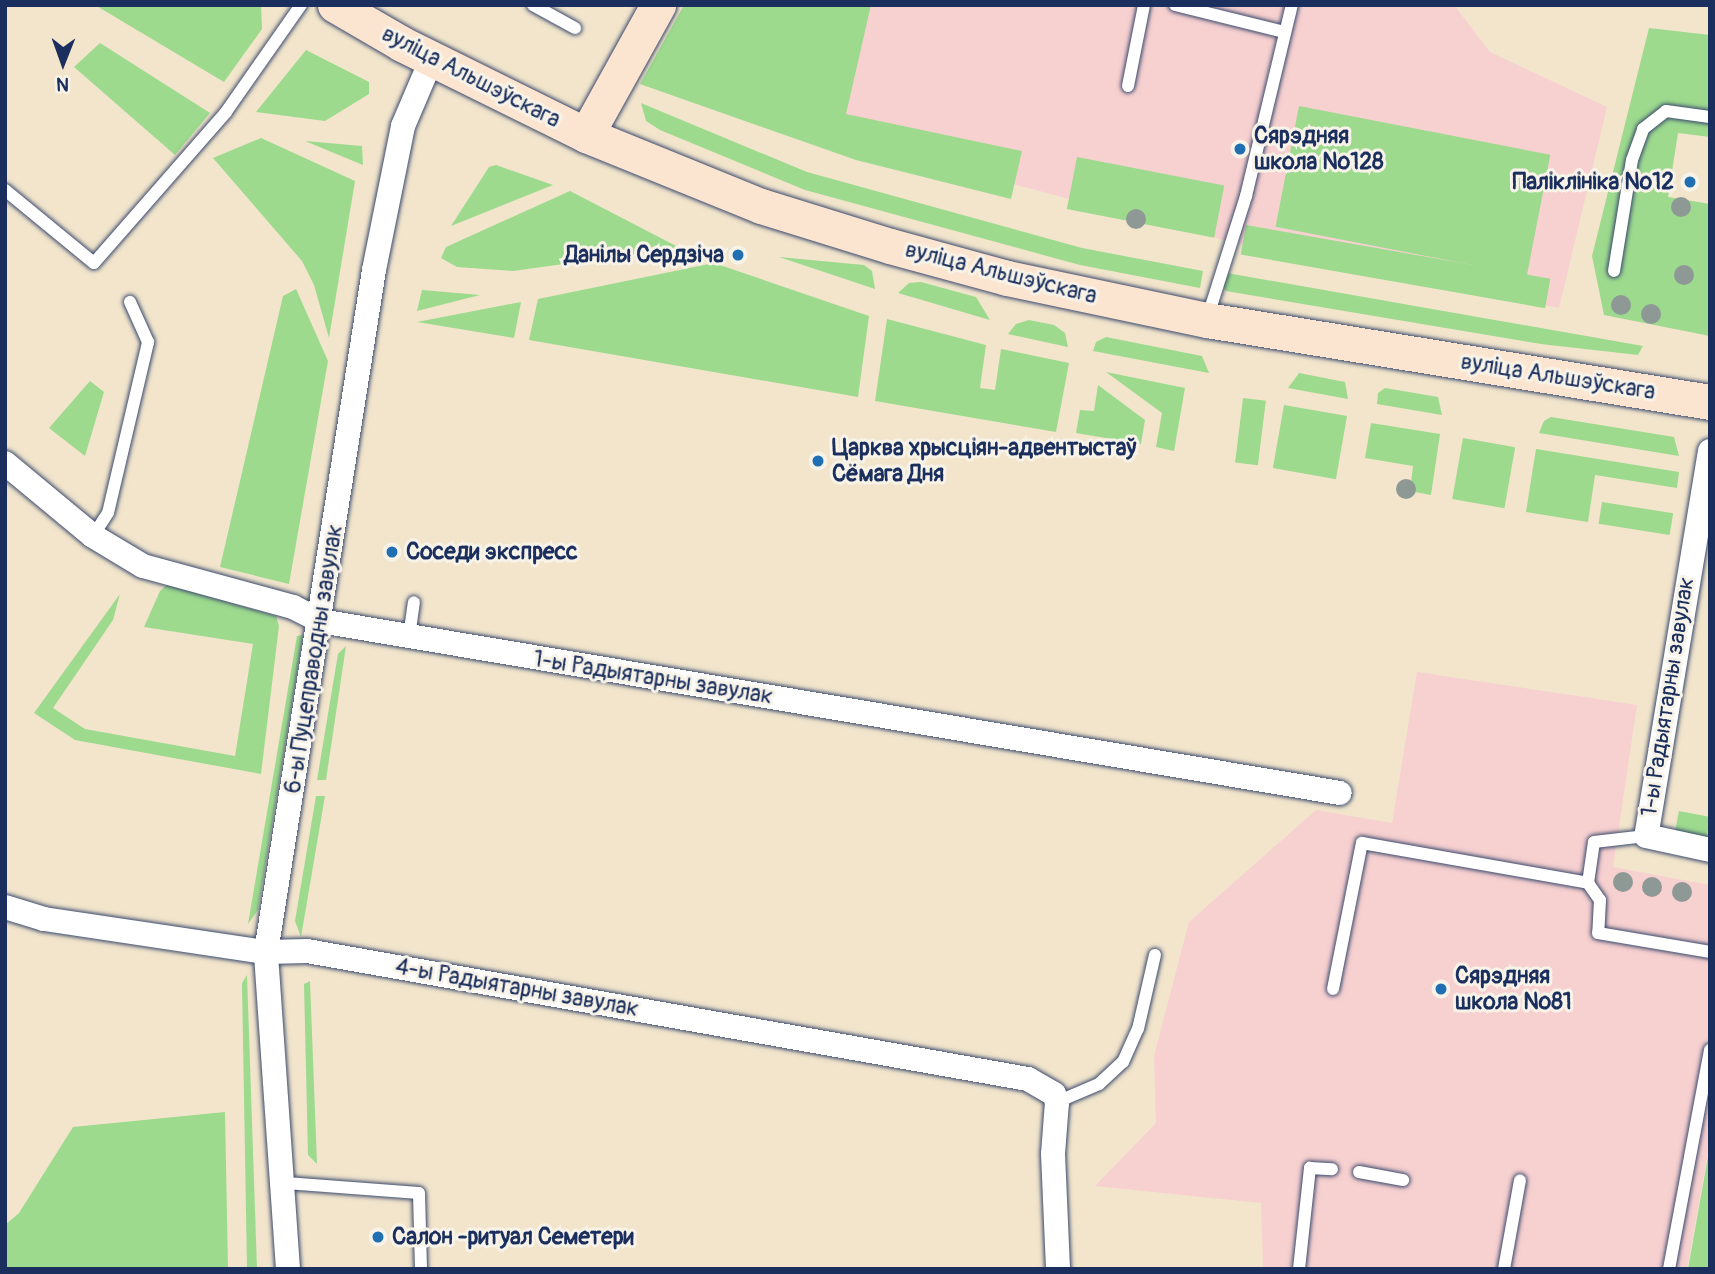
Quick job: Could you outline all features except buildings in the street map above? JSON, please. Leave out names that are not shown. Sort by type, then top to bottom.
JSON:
[{"type":"main road","name":"вуліца Альшэўскага","points":[[335,5],[432,58],[586,135],[761,206],[890,246],[1007,278],[1207,320],[1710,402]]},
{"type":"main road","points":[[586,135],[658,5]]},
{"type":"street","name":"6-ы Пуцеправодны завулак","points":[[288,1269],[285,1183],[266,952],[374,271],[403,126],[432,58]]},
{"type":"street","name":"1-ы Радыятарны завулак","points":[[1710,451],[1646,836],[1710,850]]},
{"type":"street","name":"1-ы Радыятарны завулак","points":[[5,463],[93,536],[143,566],[293,607],[320,621],[1340,793]]},
{"type":"street","name":"4-ы Радыятарны завулак","points":[[5,907],[44,919],[266,952],[307,951],[1028,1079],[1054,1094],[1058,1102]]},
{"type":"street","points":[[1058,1102],[1053,1154],[1058,1269]]},
{"type":"lane","points":[[5,190],[94,263],[226,112],[301,5]]},
{"type":"lane","points":[[533,5],[575,29]]},
{"type":"lane","points":[[1128,86],[1144,5]]},
{"type":"lane","points":[[1175,5],[1284,32]]},
{"type":"lane","points":[[1207,320],[1246,196],[1292,5]]},
{"type":"lane","points":[[1614,271],[1632,160],[1643,129],[1666,111],[1710,117]]},
{"type":"lane","points":[[93,536],[108,513],[148,342],[130,302]]},
{"type":"lane","points":[[409,637],[414,602]]},
{"type":"lane","points":[[1646,836],[1594,842],[1588,883],[1600,900],[1598,933],[1710,952]]},
{"type":"lane","points":[[1333,989],[1362,844],[1588,883]]},
{"type":"lane","points":[[1058,1102],[1099,1084],[1123,1062],[1138,1029],[1155,955]]},
{"type":"lane","points":[[1669,1269],[1710,1049]]},
{"type":"lane","points":[[1299,1269],[1310,1168],[1332,1169]]},
{"type":"lane","points":[[1359,1171],[1403,1180]]},
{"type":"lane","points":[[1504,1269],[1520,1180]]},
{"type":"lane","points":[[285,1183],[419,1194],[421,1269]]},
{"type":"shaded area","name":"Сярэдняя школа №128","points":[[696,5],[1454,5],[1490,52],[1607,107],[1559,308],[1231,242],[649,87]]},
{"type":"shaded area","name":"Сярэдняя школа №81","points":[[1417,672],[1637,705],[1613,867],[1710,885],[1710,1141],[1687,1269],[1263,1269],[1261,1203],[1095,1186],[1156,1123],[1154,1056],[1189,922],[1316,810],[1392,823]]},
{"type":"green space","points":[[95,5],[261,5],[262,29],[224,82]]},
{"type":"green space","points":[[684,5],[871,5],[846,114],[1022,151],[1011,199],[856,160],[640,84]]},
{"type":"green space","points":[[1649,28],[1710,35],[1710,137],[1678,133],[1668,197],[1710,204],[1710,336],[1604,315],[1592,256]]},
{"type":"green space","points":[[100,43],[210,113],[175,155],[74,67]]},
{"type":"green space","points":[[306,50],[369,82],[369,94],[325,121],[256,112]]},
{"type":"green space","points":[[641,103],[807,172],[1082,248],[1203,271],[1200,288],[1080,265],[805,190],[660,130],[646,121]]},
{"type":"green space","points":[[1299,106],[1550,155],[1527,276],[1276,227]]},
{"type":"green space","points":[[261,138],[355,181],[329,338],[314,285],[302,261],[213,158]]},
{"type":"green space","points":[[305,141],[362,146],[363,165]]},
{"type":"green space","points":[[1077,157],[1224,186],[1214,238],[1067,209]]},
{"type":"green space","points":[[496,165],[553,185],[451,226],[489,167]]},
{"type":"green space","points":[[570,191],[680,248],[513,271],[457,267],[441,258],[446,247]]},
{"type":"green space","points":[[1246,225],[1550,279],[1545,308],[1241,255]]},
{"type":"green space","points":[[779,257],[864,265],[872,271],[875,289]]},
{"type":"green space","points":[[714,263],[869,316],[858,397],[529,340],[538,299]]},
{"type":"green space","points":[[1227,273],[1643,346],[1638,355],[1541,344],[1226,291],[1222,285]]},
{"type":"green space","points":[[921,282],[976,297],[990,320],[898,293],[909,283]]},
{"type":"green space","points":[[296,289],[328,361],[289,584],[220,567],[283,296]]},
{"type":"green space","points":[[422,290],[480,295],[417,311]]},
{"type":"green space","points":[[521,302],[514,338],[417,322]]},
{"type":"green space","points":[[887,319],[986,345],[980,388],[995,390],[1001,349],[1069,363],[1056,432],[875,401]]},
{"type":"green space","points":[[1029,320],[1054,325],[1065,333],[1068,347],[1008,334],[1016,324]]},
{"type":"green space","points":[[1106,337],[1202,356],[1209,373],[1093,351],[1096,342]]},
{"type":"green space","points":[[1106,372],[1185,388],[1174,451],[1156,447],[1162,413]]},
{"type":"green space","points":[[1299,373],[1345,382],[1348,399],[1288,388]]},
{"type":"green space","points":[[90,381],[104,392],[85,456],[49,428]]},
{"type":"green space","points":[[1098,385],[1145,420],[1141,444],[1076,433],[1080,410],[1094,411]]},
{"type":"green space","points":[[1385,388],[1438,397],[1442,415],[1377,404],[1378,393]]},
{"type":"green space","points":[[1243,398],[1266,401],[1258,465],[1235,463]]},
{"type":"green space","points":[[1284,405],[1347,416],[1336,479],[1273,468]]},
{"type":"green space","points":[[1551,417],[1674,437],[1679,456],[1539,433],[1544,421]]},
{"type":"green space","points":[[1371,423],[1440,434],[1431,495],[1410,491],[1413,466],[1365,458]]},
{"type":"green space","points":[[1463,438],[1515,447],[1504,508],[1452,499]]},
{"type":"green space","points":[[1536,449],[1679,472],[1677,488],[1595,475],[1588,522],[1526,512]]},
{"type":"green space","points":[[1602,502],[1673,513],[1670,535],[1599,524]]},
{"type":"green space","points":[[167,585],[276,616],[279,626],[261,774],[75,740],[34,713],[120,594],[113,620],[53,708],[85,729],[235,756],[253,644],[144,627],[160,591]]},
{"type":"green space","points":[[303,635],[258,910],[248,924],[297,636]]},
{"type":"green space","points":[[346,646],[326,780],[317,780],[338,654]]},
{"type":"green space","points":[[316,796],[325,796],[301,937],[295,921]]},
{"type":"green space","points":[[1679,811],[1710,817],[1706,840],[1675,834]]},
{"type":"green space","points":[[247,975],[257,1269],[247,1269],[242,983]]},
{"type":"green space","points":[[310,981],[317,1164],[308,1155],[304,984]]},
{"type":"green space","points":[[225,1112],[228,1269],[5,1269],[5,1225],[19,1213],[73,1127]]},
{"type":"green space","points":[[1710,1145],[1710,1269],[1688,1269]]},
{"type":"place","name":"Сярэдняя школа №128","points":[[1240,149]]},
{"type":"place","name":"Паліклініка №12","points":[[1690,182]]},
{"type":"place","name":"Данілы Сердзіча","points":[[738,255]]},
{"type":"place","name":"Царква хрысціян-адвентыстаў Сёмага Дня","points":[[818,461]]},
{"type":"place","name":"Соседи экспресс","points":[[392,552]]},
{"type":"place","name":"Сярэдняя школа №81","points":[[1441,989]]},
{"type":"place","name":"Салон -ритуал Семетери","points":[[378,1237]]}]
